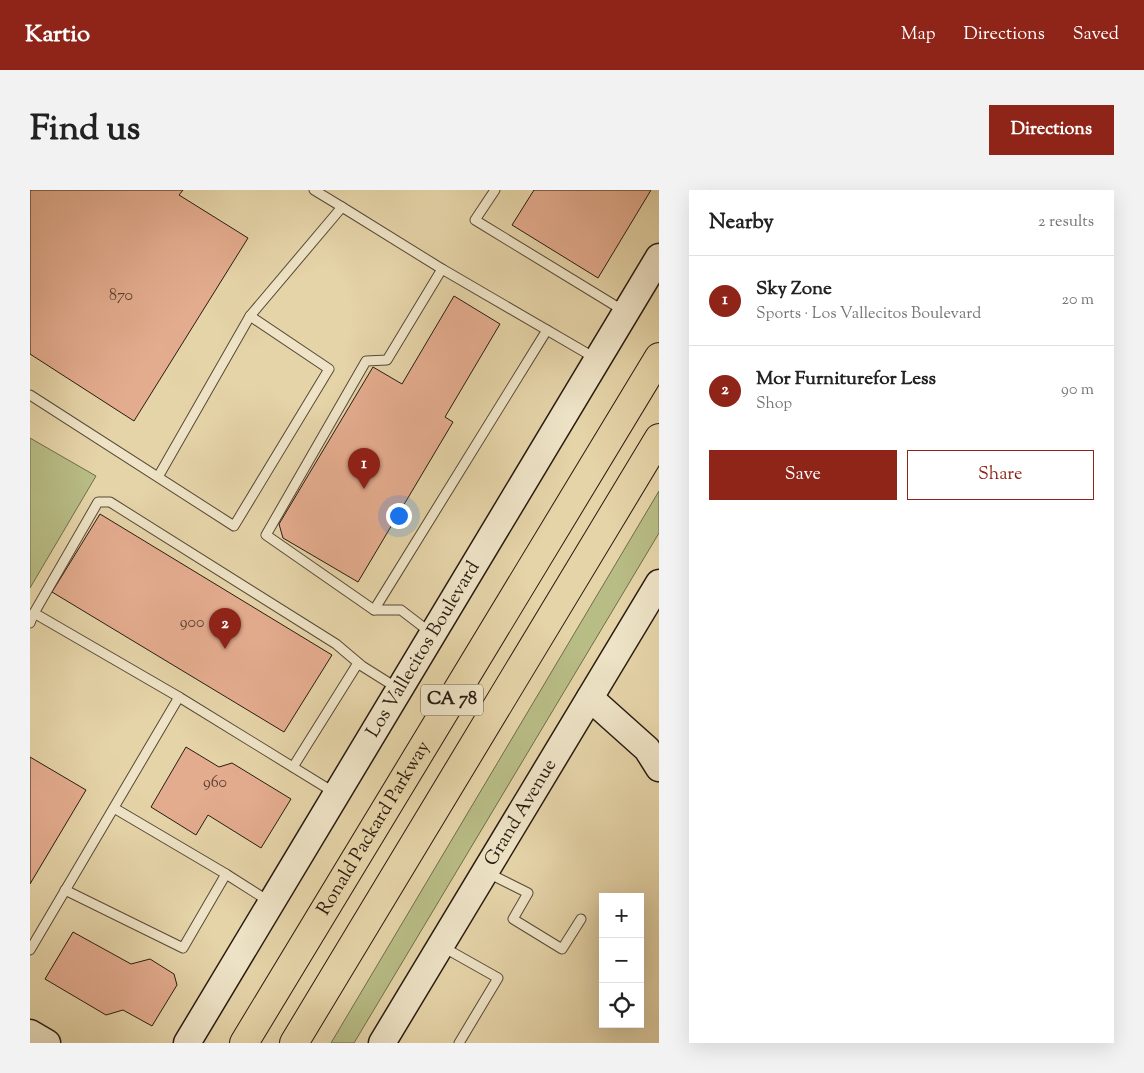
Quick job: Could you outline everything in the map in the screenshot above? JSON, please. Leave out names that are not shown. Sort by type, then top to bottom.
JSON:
[{"type":"highway","name":"Ronald Packard Parkway","points":[[244,1043],[659,357]]},
{"type":"highway","name":"CA 78","points":[[294,1043],[659,438]]},
{"type":"street","name":"Los Vallecitos Boulevard","points":[[187,1043],[659,257]]},
{"type":"street","name":"Grand Avenue","points":[[387,1039],[441,945],[659,583]]},
{"type":"street","points":[[590,698],[648,749],[659,768]]},
{"type":"street","points":[[30,1033],[47,1043]]},
{"type":"lane","points":[[314,190],[442,269],[597,360]]},
{"type":"lane","points":[[495,190],[476,220],[626,312]]},
{"type":"lane","points":[[158,477],[250,316],[342,207]]},
{"type":"lane","points":[[433,634],[401,610],[374,610],[266,535],[366,361],[387,360],[442,269]]},
{"type":"lane","points":[[30,395],[234,526],[329,369],[250,316]]},
{"type":"lane","points":[[374,610],[546,330]]},
{"type":"lane","points":[[30,623],[98,502],[110,502],[336,644],[358,663],[399,690]]},
{"type":"lane","points":[[34,613],[179,697],[337,794]]},
{"type":"lane","points":[[293,767],[358,663]]},
{"type":"lane","points":[[30,950],[179,697]]},
{"type":"lane","points":[[114,808],[226,874],[271,903]]},
{"type":"lane","points":[[486,872],[528,893],[513,920],[562,949],[581,919]]},
{"type":"lane","points":[[65,890],[183,948],[226,874]]},
{"type":"lane","points":[[441,945],[498,978],[459,1043]]},
{"type":"green space","points":[[30,438],[96,476],[30,588]]},
{"type":"green space","points":[[659,491],[659,533],[354,1043],[331,1043]]},
{"type":"building","points":[[30,190],[183,190],[179,195],[248,238],[134,421],[30,354]]},
{"type":"building","points":[[534,190],[651,190],[598,278],[512,225]]},
{"type":"building","points":[[454,296],[500,324],[445,417],[453,422],[358,582],[283,538],[279,524],[373,367],[402,384]]},
{"type":"building","points":[[100,514],[332,655],[284,732],[52,592]]},
{"type":"building","points":[[186,747],[219,767],[232,763],[291,799],[261,848],[208,815],[196,835],[151,807]]},
{"type":"building","points":[[30,757],[86,790],[30,884]]},
{"type":"building","points":[[73,932],[131,964],[150,959],[174,974],[177,985],[152,1026],[123,1010],[106,1015],[45,979]]},
{"type":"place","name":"Sky Zone","points":[[364,489]]},
{"type":"place","name":"Mor Furniturefor Less","points":[[225,649]]}]
